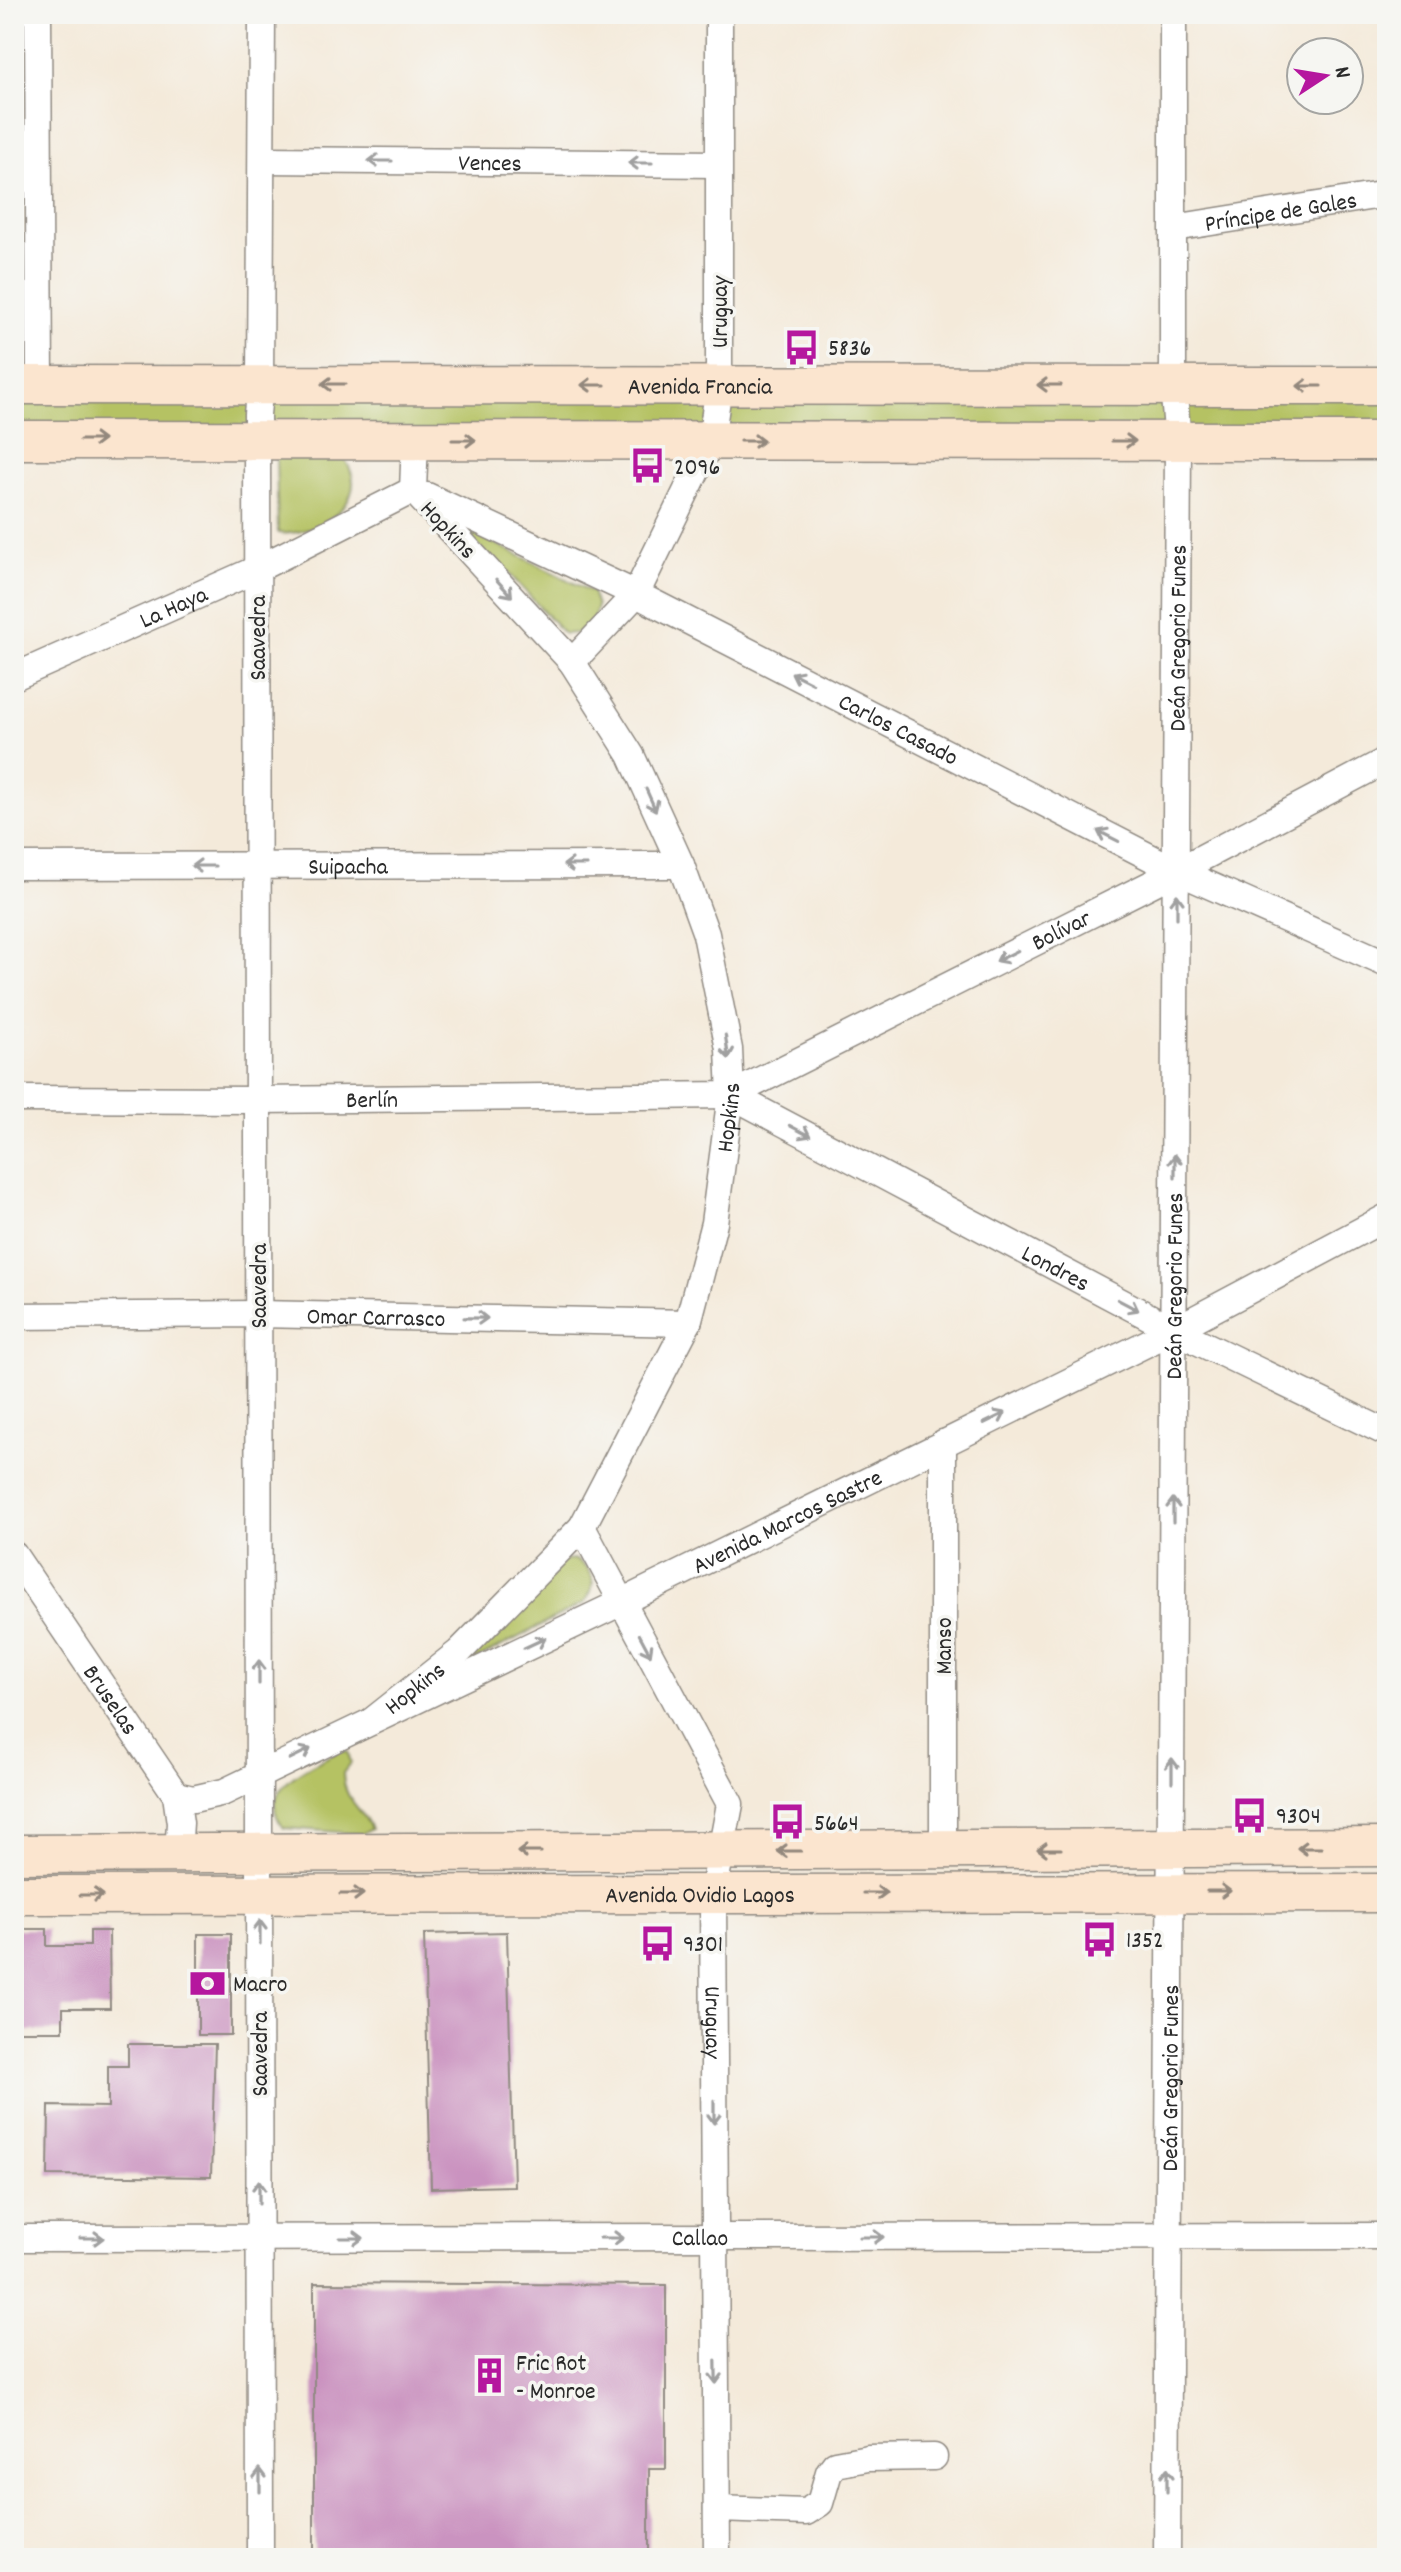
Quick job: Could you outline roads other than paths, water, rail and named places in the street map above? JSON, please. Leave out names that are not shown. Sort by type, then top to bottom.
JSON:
[{"type":"main road","name":"Avenida Francia","points":[[27,385],[1387,386]]},
{"type":"main road","points":[[14,440],[1387,441]]},
{"type":"main road","name":"Avenida Ovidio Lagos","points":[[14,1854],[1387,1847]]},
{"type":"main road","name":"Avenida Ovidio Lagos","points":[[14,1895],[1387,1893]]},
{"type":"street","points":[[27,385],[38,14]]},
{"type":"street","name":"Saavedra","points":[[260,2558],[257,440],[264,160],[262,14]]},
{"type":"street","name":"Uruguay","points":[[572,662],[636,594],[711,441],[719,385],[719,14]]},
{"type":"street","name":"Deán Gregorio Funes","points":[[1167,2558],[1177,871],[1178,441],[1173,385],[1173,14]]},
{"type":"street","name":"Vences","points":[[264,160],[718,164]]},
{"type":"street","name":"Príncipe de Gales","points":[[1174,228],[1387,194]]},
{"type":"street","points":[[413,490],[415,440]]},
{"type":"street","name":"La Haya","points":[[14,677],[257,569],[413,490]]},
{"type":"street","name":"Carlos Casado","points":[[413,490],[636,594],[1177,871],[1387,964]]},
{"type":"street","name":"Hopkins","points":[[372,1721],[459,1652],[582,1527],[688,1323],[714,1223],[731,1095],[729,1049],[706,934],[681,865],[631,755],[572,662],[413,490]]},
{"type":"street","name":"Bolívar","points":[[731,1095],[1177,871],[1387,760]]},
{"type":"street","name":"Suipacha","points":[[14,866],[681,865]]},
{"type":"street","name":"Berlín","points":[[14,1099],[731,1095]]},
{"type":"street","name":"Londres","points":[[731,1095],[1174,1330],[1387,1433]]},
{"type":"street","name":"Avenida Marcos Sastre","points":[[176,1795],[193,1799],[224,1792],[622,1602],[1174,1330],[1387,1217]]},
{"type":"street","name":"Omar Carrasco","points":[[14,1316],[258,1314],[688,1323]]},
{"type":"street","name":"Manso","points":[[943,1443],[943,1850]]},
{"type":"street","name":"Uruguay","points":[[582,1527],[730,1804],[713,1894],[717,2558]]},
{"type":"street","name":"Bruselas","points":[[14,1555],[176,1795],[180,1823],[178,1853]]},
{"type":"street","name":"Callao","points":[[14,2238],[1387,2236]]},
{"type":"street","points":[[717,2509],[806,2512],[820,2503],[829,2472],[835,2464],[868,2458],[934,2457]]},
{"type":"place","name":"5836","points":[[802,347]]},
{"type":"place","name":"2096","points":[[648,466]]},
{"type":"place","name":"9304","points":[[1250,1815]]},
{"type":"place","name":"5664","points":[[788,1822]]},
{"type":"place","name":"1352","points":[[1100,1939]]},
{"type":"place","name":"9301","points":[[657,1943]]},
{"type":"place","name":"Macro","points":[[207,1983]]},
{"type":"place","name":"Fric Rot - Monroe","points":[[490,2376]]}]
